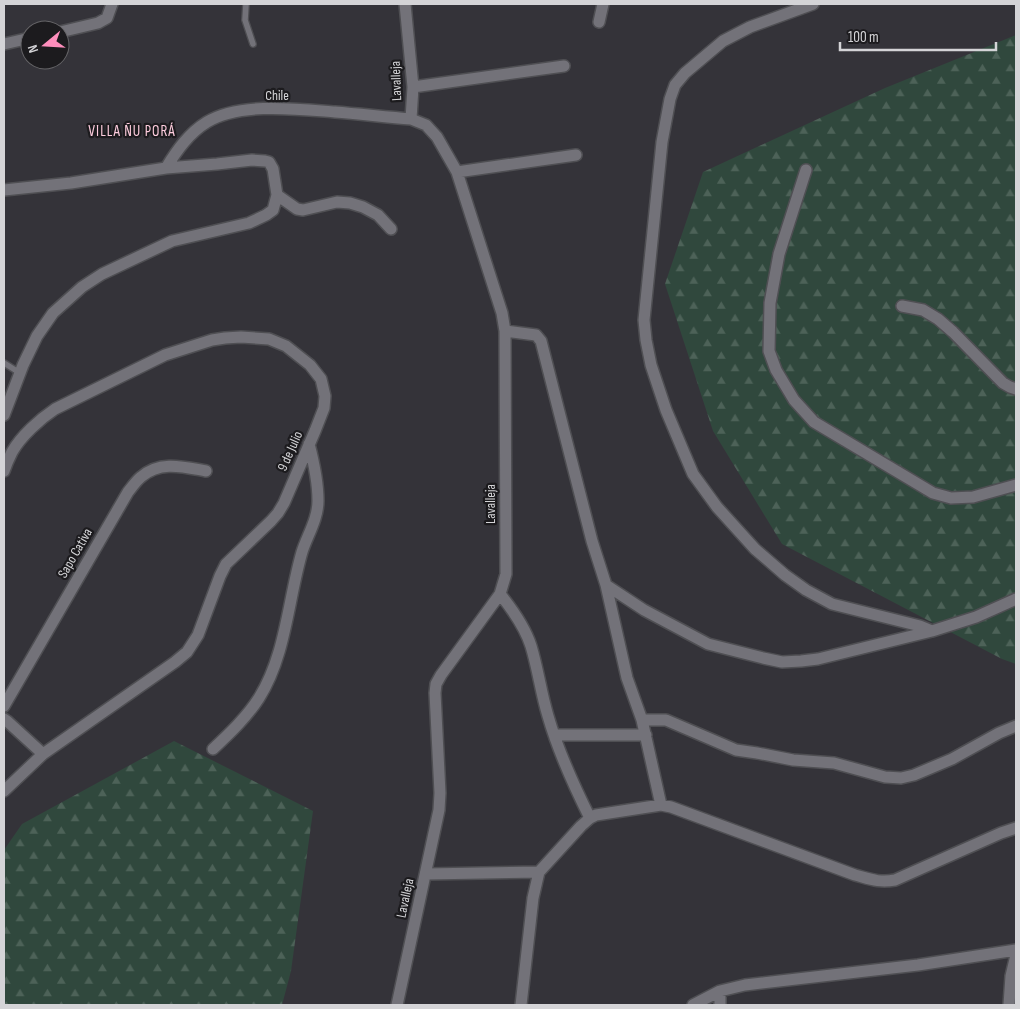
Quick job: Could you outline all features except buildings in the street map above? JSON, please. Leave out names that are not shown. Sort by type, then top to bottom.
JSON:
[{"type":"street","points":[[70,30],[98,23],[107,18],[112,4]]},
{"type":"street","name":"Lavalleja","points":[[397,1005],[439,810],[436,684],[500,594],[506,574],[505,331],[502,313],[457,172],[437,137],[426,125],[411,119],[413,87],[405,4]]},
{"type":"street","points":[[599,22],[603,4]]},
{"type":"street","points":[[813,4],[750,27],[723,41],[684,73],[675,85],[670,99],[662,142],[644,320],[646,340],[651,364],[666,410],[693,474],[717,507],[755,549],[785,575],[806,590],[832,604],[920,626],[932,631]]},
{"type":"street","points":[[4,44],[20,40]]},
{"type":"street","points":[[413,87],[564,66]]},
{"type":"street","name":"Chile","points":[[166,168],[176,151],[189,136],[206,122],[224,114],[276,108],[411,119]]},
{"type":"street","points":[[457,172],[576,155]]},
{"type":"street","points":[[4,190],[71,183],[166,168],[252,160],[269,162],[274,169],[277,195],[272,210],[266,215],[249,222],[172,241],[102,274],[82,286],[53,313],[37,336],[20,372],[4,415]]},
{"type":"street","points":[[806,170],[779,254],[770,303],[769,351],[776,370],[794,400],[814,422],[933,493],[951,498],[973,497],[1016,485]]},
{"type":"street","points":[[277,195],[297,209],[303,210],[337,202],[350,203],[378,215],[391,229]]},
{"type":"street","points":[[902,306],[923,310],[938,319],[1003,383],[1016,389]]},
{"type":"street","points":[[505,331],[536,335],[541,341],[592,540],[606,585],[627,678],[646,735],[661,805]]},
{"type":"street","name":"9 de Julio","points":[[4,471],[12,452],[20,441],[44,416],[55,409],[165,355],[212,340],[225,338],[269,339],[286,346],[310,365],[321,379],[325,396],[324,408],[284,503],[278,513],[226,564],[198,635],[187,652],[43,754],[4,791]]},
{"type":"street","points":[[213,749],[247,714],[258,699],[276,661],[302,552],[312,528],[318,503],[316,472],[309,444]]},
{"type":"street","name":"Sapo Cativa","points":[[4,706],[128,492],[141,477],[163,466],[178,466],[206,471]]},
{"type":"street","points":[[606,585],[644,610],[708,644],[782,662],[801,662],[818,659],[932,631],[976,617],[1016,599]]},
{"type":"street","points":[[500,594],[523,627],[531,645],[554,735],[590,818]]},
{"type":"street","points":[[4,719],[43,754]]},
{"type":"street","points":[[642,720],[666,720],[736,750],[757,752],[793,760],[834,763],[886,777],[900,778],[914,775],[952,759],[999,733],[1016,726]]},
{"type":"street","points":[[554,735],[646,735]]},
{"type":"street","points":[[521,1005],[533,898],[539,872],[581,826],[596,815],[661,805],[671,807],[855,875],[874,881],[885,882],[895,880],[1016,828]]},
{"type":"street","points":[[426,874],[539,872]]},
{"type":"street","points":[[693,1005],[720,991],[745,985],[918,965],[1016,950]]},
{"type":"street","points":[[1009,1005],[1011,976],[1016,955]]},
{"type":"street","points":[[720,991],[720,1005]]},
{"type":"lane","points":[[246,4],[246,20],[252,44]]},
{"type":"lane","points":[[4,363],[20,372]]},
{"type":"green space","points":[[1016,35],[1016,664],[1002,659],[782,544],[713,431],[665,284],[703,172],[885,88]]},
{"type":"green space","points":[[174,741],[313,811],[291,971],[282,1005],[4,1005],[4,850],[22,824]]},
{"type":"district","name":"VILLA ÑU PORÁ","points":[[132,131]]}]
